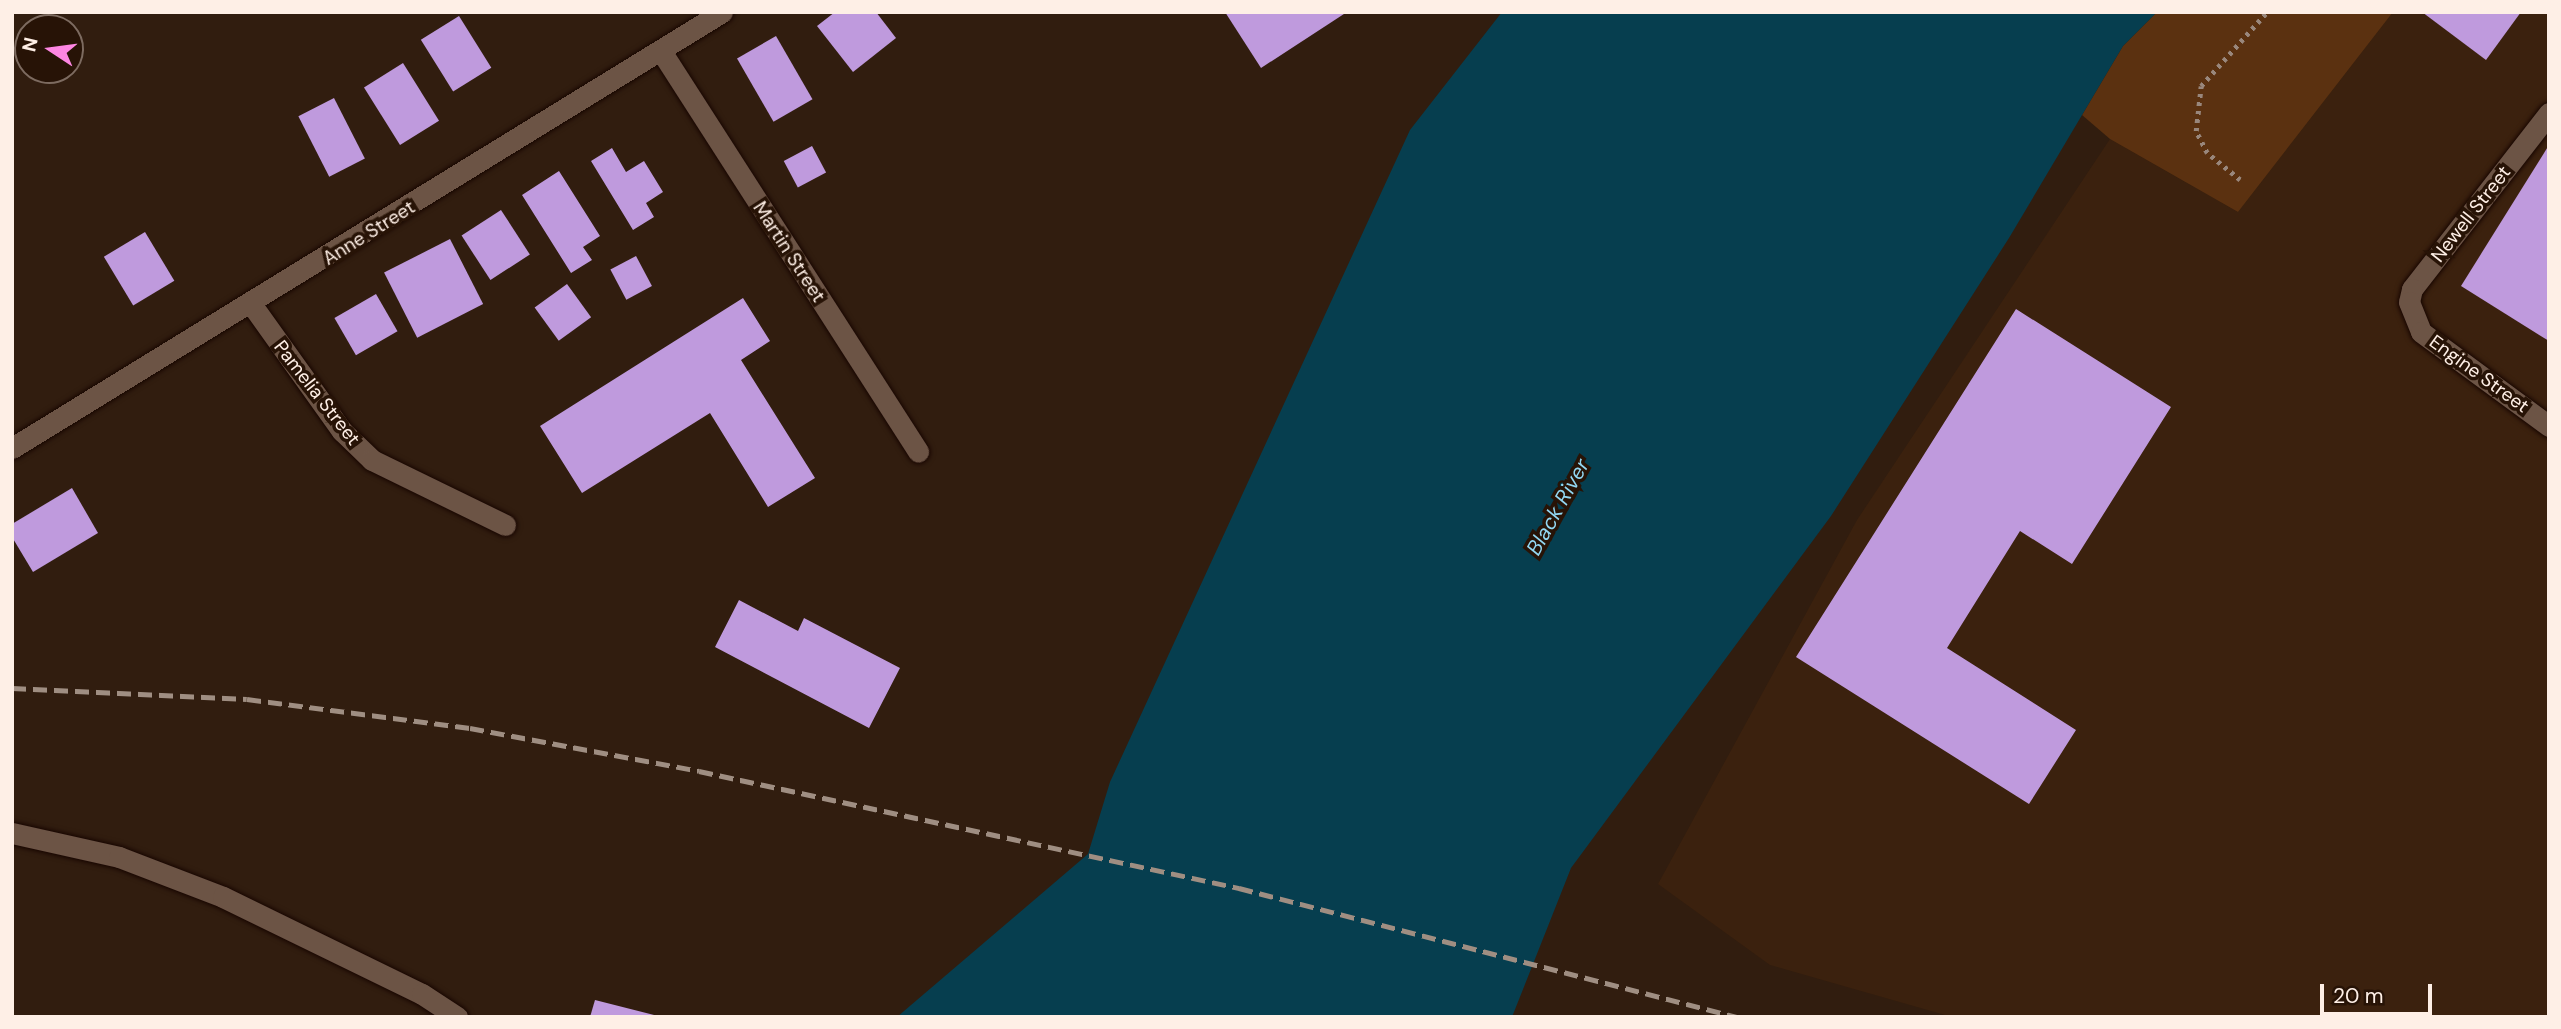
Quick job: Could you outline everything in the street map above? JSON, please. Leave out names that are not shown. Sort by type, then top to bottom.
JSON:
[{"type":"street","name":"Anne Street","points":[[12,448],[251,306],[722,12]]},
{"type":"street","name":"Martin Street","points":[[661,51],[918,452]]},
{"type":"street","name":"Newell Street","points":[[2413,320],[2412,289],[2549,113]]},
{"type":"street","name":"Pamelia Street","points":[[251,306],[342,431],[372,460],[505,525]]},
{"type":"street","name":"Engine Street","points":[[2413,320],[2421,332],[2549,426]]},
{"type":"street","points":[[12,833],[119,857],[223,897],[422,994],[457,1017]]},
{"type":"path","points":[[2240,180],[2207,153],[2196,131],[2201,86],[2267,12]]},
{"type":"shaded area","points":[[2157,12],[2393,12],[2238,212],[2110,139],[2082,115],[2123,46]]},
{"type":"shaded area","points":[[2393,12],[2549,12],[2549,1017],[1952,1017],[1770,965],[1658,884],[1857,520],[2110,139],[2238,212]]},
{"type":"water","name":"Black River","points":[[1502,12],[2157,12],[2123,46],[2009,238],[1831,516],[1571,868],[1512,1017],[897,1017],[1088,854],[1110,782],[1410,130]]},
{"type":"building","points":[[835,12],[876,12],[896,38],[853,72],[817,26]]},
{"type":"building","points":[[1225,12],[1347,12],[1261,68]]},
{"type":"building","points":[[2422,12],[2521,12],[2486,60]]},
{"type":"building","points":[[459,16],[491,68],[453,92],[421,40]]},
{"type":"building","points":[[776,36],[812,99],[774,122],[737,58]]},
{"type":"building","points":[[403,63],[439,121],[400,145],[364,87]]},
{"type":"building","points":[[334,98],[365,159],[329,177],[298,116]]},
{"type":"building","points":[[2549,145],[2549,341],[2461,286]]},
{"type":"building","points":[[812,146],[826,172],[798,188],[784,161]]},
{"type":"building","points":[[612,148],[626,172],[644,161],[663,192],[646,203],[654,217],[633,230],[591,161]]},
{"type":"building","points":[[559,171],[600,236],[583,247],[592,260],[571,273],[522,195]]},
{"type":"building","points":[[501,210],[530,254],[490,280],[462,236]]},
{"type":"building","points":[[145,232],[174,281],[133,306],[104,257]]},
{"type":"building","points":[[450,239],[483,304],[417,338],[384,273]]},
{"type":"building","points":[[636,256],[652,286],[626,300],[610,270]]},
{"type":"building","points":[[567,284],[591,317],[559,341],[535,308]]},
{"type":"building","points":[[376,294],[398,331],[356,355],[334,318]]},
{"type":"building","points":[[743,298],[770,341],[741,360],[815,478],[768,507],[710,413],[582,493],[540,426]]},
{"type":"building","points":[[2016,309],[2171,407],[2072,564],[2020,531],[1947,648],[2076,730],[2029,804],[1796,657]]},
{"type":"building","points":[[72,488],[98,533],[33,572],[12,537],[12,524]]},
{"type":"building","points":[[739,600],[798,631],[804,618],[900,668],[869,728],[715,647]]},
{"type":"building","points":[[595,1000],[658,1016],[658,1017],[590,1017]]},
{"type":"railway","points":[[12,688],[247,699],[470,728],[699,771],[1239,888],[1737,1017]]}]
